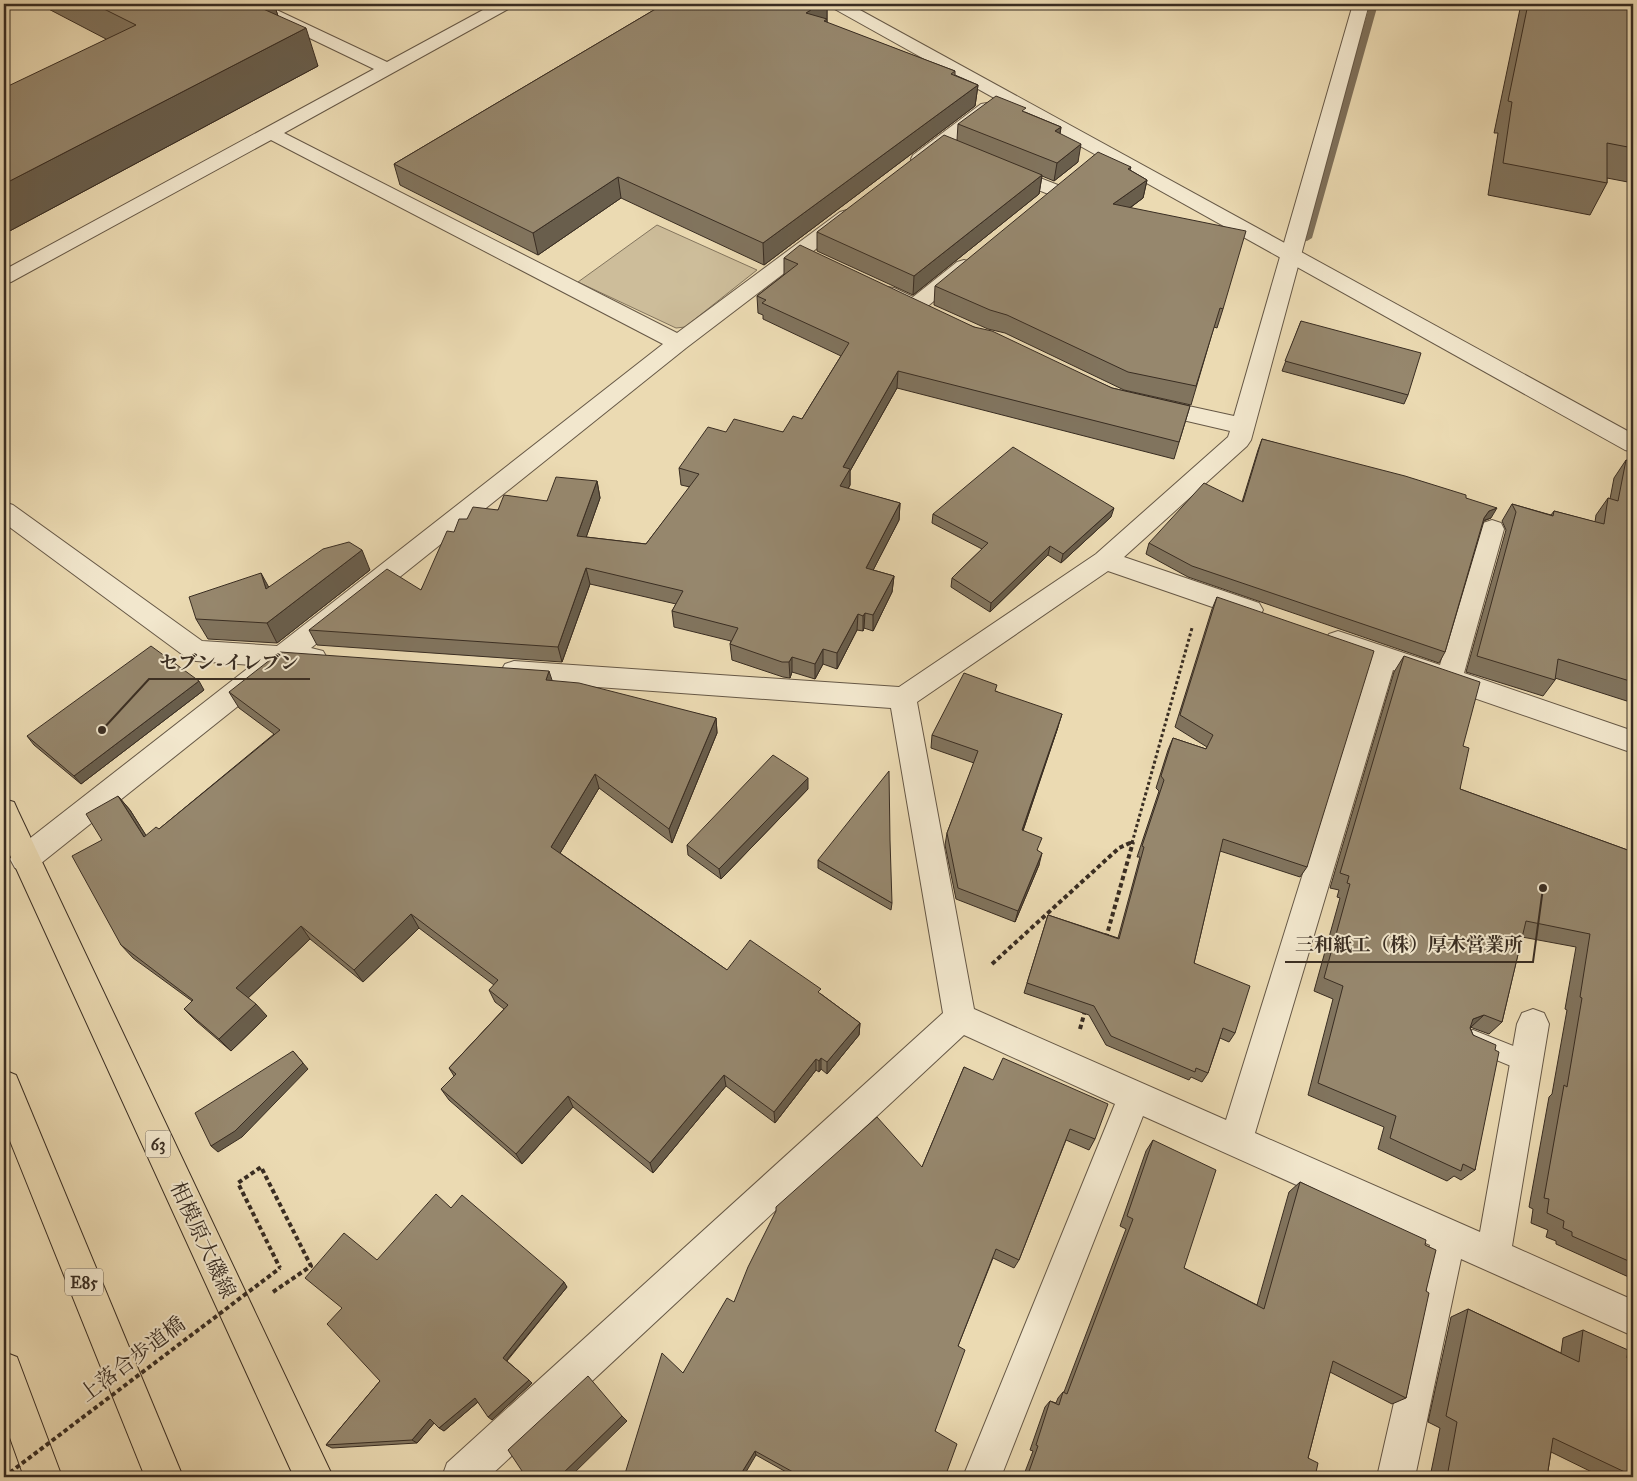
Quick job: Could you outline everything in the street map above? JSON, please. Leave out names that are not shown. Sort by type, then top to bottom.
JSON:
[{"type":"main road","name":"相模原大磯線","points":[[4,811],[314,1477]]},
{"type":"main road","name":"E85","points":[[4,1086],[164,1477]]},
{"type":"main road","points":[[4,1370],[44,1477]]},
{"type":"street","points":[[251,4],[387,68]]},
{"type":"street","points":[[4,278],[506,4]]},
{"type":"street","points":[[837,4],[1003,96],[1098,158],[1290,254],[1633,444]]},
{"type":"street","points":[[488,670],[903,698],[1105,560],[1239,440],[1361,4]]},
{"type":"street","points":[[901,174],[949,147],[1003,96]]},
{"type":"street","points":[[269,132],[678,343]]},
{"type":"street","points":[[994,166],[1056,192]]},
{"type":"street","points":[[25,859],[678,343],[808,256],[862,204]]},
{"type":"street","points":[[914,306],[982,252]]},
{"type":"street","points":[[870,285],[939,317]]},
{"type":"street","points":[[1137,402],[1243,426]]},
{"type":"street","points":[[4,511],[196,651],[340,660]]},
{"type":"street","points":[[1450,678],[1492,529]]},
{"type":"street","points":[[1105,560],[1275,619]]},
{"type":"street","points":[[1320,634],[1633,742]]},
{"type":"street","points":[[1236,1141],[1384,656]]},
{"type":"street","points":[[903,698],[958,1007]]},
{"type":"street","points":[[958,1007],[1070,1067],[1633,1318]]},
{"type":"street","points":[[461,1477],[958,1007]]},
{"type":"street","points":[[1493,1255],[1528,1062],[1533,1024]]},
{"type":"street","points":[[982,1477],[1135,1096]]},
{"type":"street","points":[[1396,1477],[1449,1236]]},
{"type":"lane","points":[[1470,1039],[1528,1062]]},
{"type":"path","points":[[1104,945],[1202,594]]},
{"type":"path","points":[[958,1007],[1119,848],[1133,842]]},
{"type":"path","points":[[1070,1067],[1088,1001]]},
{"type":"path","name":"上落合歩道橋","points":[[4,1477],[280,1268],[238,1183],[261,1168],[311,1266],[269,1295]]},
{"type":"shaded area","points":[[657,225],[757,270],[685,327],[676,328],[578,282]]},
{"type":"building","points":[[94,4],[252,4],[306,28],[4,184],[4,88],[136,25]]},
{"type":"building","points":[[664,4],[820,4],[806,13],[827,19],[824,21],[955,71],[951,74],[978,85],[763,243],[618,177],[533,233],[394,164]]},
{"type":"building","points":[[1528,4],[1633,4],[1633,148],[1607,143],[1607,183],[1503,163],[1512,102],[1508,101]]},
{"type":"building","points":[[996,96],[1026,108],[1022,111],[1061,127],[1055,131],[1081,144],[1057,163],[958,124]]},
{"type":"building","points":[[944,135],[1042,175],[914,276],[817,232]]},
{"type":"building","points":[[1098,152],[1131,167],[1128,169],[1147,180],[1113,204],[1246,231],[1223,309],[1220,308],[1196,386],[1128,372],[1007,315],[990,310],[935,286]]},
{"type":"building","points":[[800,245],[974,327],[992,331],[1112,388],[1190,406],[1179,442],[898,371],[843,467],[850,469],[840,486],[900,503],[866,568],[894,576],[873,615],[865,613],[863,616],[858,614],[837,653],[823,649],[815,664],[792,657],[789,662],[782,662],[730,644],[738,628],[672,611],[683,591],[586,568],[558,647],[309,630],[387,569],[421,590],[447,531],[454,532],[459,519],[467,519],[473,507],[498,510],[504,495],[547,501],[556,477],[597,481],[577,536],[646,544],[699,474],[679,468],[708,427],[726,432],[734,419],[783,432],[793,416],[802,419],[849,343],[762,303],[766,300],[757,296],[798,264],[784,258]]},
{"type":"building","points":[[1301,321],[1421,353],[1408,395],[1285,361]]},
{"type":"building","points":[[1262,439],[1405,476],[1466,495],[1466,498],[1497,508],[1489,511],[1484,518],[1445,652],[1192,566],[1149,543],[1204,483],[1243,502]]},
{"type":"building","points":[[1013,447],[1114,508],[1063,554],[1050,546],[991,603],[952,578],[988,543],[933,514]]},
{"type":"building","points":[[1626,460],[1633,463],[1633,682],[1558,659],[1555,680],[1477,656],[1516,512],[1512,504],[1553,516],[1554,511],[1604,524],[1608,498],[1618,501]]},
{"type":"building","points":[[349,542],[362,550],[267,623],[196,619],[189,597],[261,573],[266,589],[323,549]]},
{"type":"building","points":[[1217,597],[1374,651],[1307,867],[1223,839],[1194,963],[1250,986],[1235,1033],[1223,1028],[1208,1073],[1196,1068],[1195,1072],[1111,1036],[1094,1006],[1027,983],[1048,915],[1119,939],[1144,847],[1142,846],[1164,780],[1161,776],[1173,738],[1206,749],[1213,735],[1180,715]]},
{"type":"building","points":[[151,646],[199,681],[74,776],[27,736]]},
{"type":"building","points":[[280,652],[549,671],[546,680],[579,683],[716,718],[669,829],[595,774],[551,847],[727,970],[750,940],[821,989],[818,992],[860,1023],[827,1062],[821,1058],[819,1061],[816,1059],[774,1112],[724,1075],[650,1163],[568,1096],[516,1154],[441,1089],[456,1074],[449,1068],[508,1005],[489,990],[498,980],[411,914],[354,970],[301,926],[236,988],[256,1004],[219,1039],[184,1009],[193,1000],[121,945],[72,856],[102,840],[86,814],[118,796],[144,837],[156,827],[159,829],[280,730],[229,692]]},
{"type":"building","points":[[1404,656],[1480,682],[1463,746],[1469,748],[1460,789],[1633,852],[1633,1263],[1572,1236],[1572,1232],[1563,1228],[1564,1221],[1547,1213],[1549,1199],[1544,1198],[1564,1085],[1567,1087],[1582,998],[1580,997],[1590,934],[1526,921],[1502,1022],[1484,1015],[1473,1019],[1470,1028],[1473,1035],[1496,1045],[1495,1050],[1499,1052],[1475,1170],[1463,1164],[1461,1171],[1390,1138],[1396,1116],[1318,1083],[1343,986],[1324,978],[1350,884],[1347,883],[1349,876],[1340,873]]},
{"type":"building","points":[[964,673],[997,685],[995,691],[1062,714],[1022,830],[1042,838],[1037,850],[1042,853],[1018,911],[958,888],[947,833],[978,751],[932,735]]},
{"type":"building","points":[[773,755],[808,778],[719,869],[687,845]]},
{"type":"building","points":[[889,771],[890,840],[892,903],[818,860]]},
{"type":"building","points":[[293,1051],[303,1063],[235,1131],[211,1146],[195,1113]]},
{"type":"building","points":[[1003,1058],[1108,1104],[1095,1139],[1070,1129],[1019,1260],[996,1249],[958,1346],[965,1350],[935,1431],[957,1444],[945,1477],[802,1477],[755,1451],[739,1477],[624,1477],[662,1353],[683,1373],[727,1298],[734,1302],[748,1267],[776,1211],[776,1207],[877,1117],[922,1167],[964,1067],[993,1080]]},
{"type":"building","points":[[1153,1140],[1216,1170],[1184,1268],[1264,1309],[1300,1182],[1426,1240],[1425,1245],[1436,1250],[1426,1291],[1429,1293],[1406,1398],[1333,1361],[1308,1458],[1318,1463],[1315,1477],[1027,1477],[1038,1446],[1036,1445],[1050,1401],[1059,1405],[1063,1392],[1067,1394],[1133,1219],[1127,1216]]},
{"type":"building","points":[[436,1194],[451,1208],[462,1195],[564,1282],[503,1358],[529,1380],[488,1417],[475,1398],[439,1428],[430,1419],[412,1440],[326,1445],[380,1381],[327,1324],[342,1308],[305,1278],[344,1233],[377,1260]]},
{"type":"building","points":[[1468,1309],[1579,1362],[1583,1330],[1628,1350],[1627,1358],[1633,1361],[1633,1477],[1628,1477],[1629,1474],[1553,1438],[1547,1477],[1447,1477],[1457,1422],[1446,1416]]},
{"type":"building","points":[[588,1376],[622,1416],[559,1477],[526,1477],[508,1450]]},
{"type":"waterway","points":[[1307,238],[1374,4]]},
{"type":"place","name":"セブン-イレブン","points":[[102,730]]},
{"type":"place","name":"三和紙工（株）厚木営業所","points":[[1543,888]]}]
